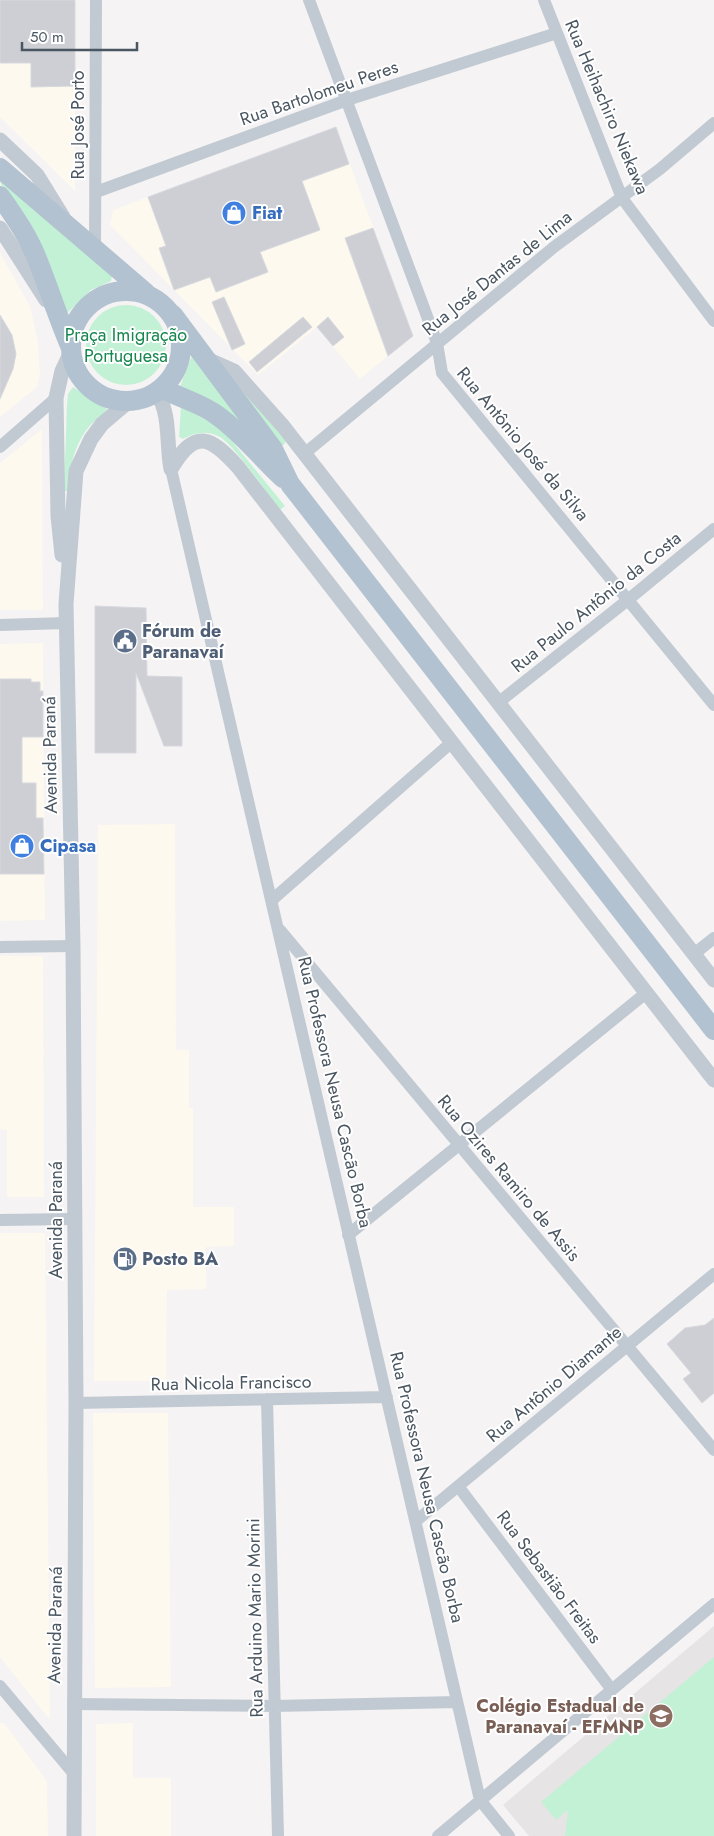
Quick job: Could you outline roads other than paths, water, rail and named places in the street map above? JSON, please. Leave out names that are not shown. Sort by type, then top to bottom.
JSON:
[{"type":"main road","points":[[0,168],[95,251],[150,296],[162,303],[273,448],[290,484]]},
{"type":"main road","points":[[0,196],[14,215],[39,263],[71,350],[76,369],[86,384],[106,398],[128,402],[144,399],[160,391],[173,376],[180,362],[182,346],[180,330],[173,315]]},
{"type":"main road","points":[[71,350],[72,334],[77,320],[96,299],[122,290],[136,291],[150,296]]},
{"type":"main road","points":[[160,391],[203,406],[218,416],[290,484],[714,1030]]},
{"type":"street","name":"Rua José Porto","points":[[95,251],[96,0]]},
{"type":"street","name":"Rua Antônio José da Silva","points":[[309,0],[437,343],[442,373],[714,705]]},
{"type":"street","name":"Rua Heihachiro Niekawa","points":[[544,0],[622,198],[714,321]]},
{"type":"street","name":"Rua Bartolomeu Peres","points":[[96,192],[346,100],[557,33]]},
{"type":"street","name":"Rua José Dantas de Lima","points":[[304,454],[554,247],[660,169],[714,123]]},
{"type":"street","points":[[0,140],[37,175],[72,231]]},
{"type":"street","points":[[0,228],[59,320]]},
{"type":"street","name":"Avenida Paraná","points":[[66,604],[58,516],[56,398],[62,371],[71,350]]},
{"type":"street","points":[[205,358],[234,371],[284,426],[714,980]]},
{"type":"street","name":"Rua Professora Neusa Cascão Borba","points":[[160,391],[165,409],[171,469],[480,1800]]},
{"type":"street","points":[[0,447],[56,398]]},
{"type":"street","name":"Avenida Paraná","points":[[74,1836],[75,1219],[73,946],[66,604],[76,471],[90,439],[102,424],[128,402]]},
{"type":"street","points":[[171,469],[185,448],[199,441],[214,444],[224,451],[714,1080]]},
{"type":"street","name":"Rua Paulo Antônio da Costa","points":[[499,702],[714,529]]},
{"type":"street","points":[[0,625],[66,624]]},
{"type":"street","points":[[272,900],[452,742]]},
{"type":"street","name":"Rua Ozires Ramiro de Assis","points":[[278,928],[714,1450]]},
{"type":"street","points":[[694,954],[714,938]]},
{"type":"street","points":[[0,947],[73,946]]},
{"type":"street","points":[[348,1235],[646,993]]},
{"type":"street","points":[[0,1220],[75,1219]]},
{"type":"street","name":"Rua Antônio Diamante","points":[[416,1521],[714,1274]]},
{"type":"street","name":"Rua Nicola Francisco","points":[[76,1403],[387,1397]]},
{"type":"street","name":"Rua Arduino Mario Morini","points":[[267,1399],[278,1836]]},
{"type":"street","name":"Rua Sebastião Freitas","points":[[458,1486],[612,1690]]},
{"type":"street","points":[[438,1836],[714,1604]]},
{"type":"street","points":[[0,1686],[74,1774]]},
{"type":"street","points":[[73,1704],[275,1706],[457,1702]]},
{"type":"street","points":[[480,1800],[509,1836]]},
{"type":"place","name":"Fiat","points":[[234,213]]},
{"type":"place","name":"Fórum de Paranavaí","points":[[125,641]]},
{"type":"place","name":"Cipasa","points":[[22,846]]},
{"type":"place","name":"Posto BA","points":[[125,1259]]},
{"type":"place","name":"Colégio Estadual de Paranavaí - EFMNP","points":[[661,1716]]},
{"type":"park label","name":"Praça Imigração Portuguesa","points":[[126,345]]}]
